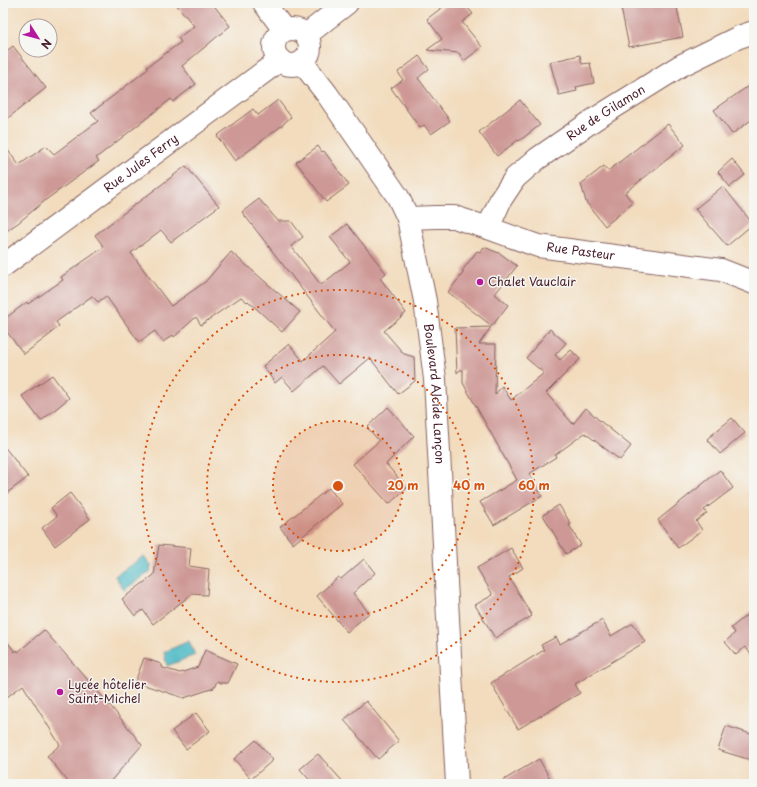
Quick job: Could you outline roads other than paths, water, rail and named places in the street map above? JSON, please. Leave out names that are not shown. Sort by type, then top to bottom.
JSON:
[{"type":"street","points":[[264,3],[284,30]]},
{"type":"street","points":[[306,35],[347,3]]},
{"type":"street","points":[[290,28],[302,31],[306,35],[310,46],[310,52],[307,58],[302,62],[291,65],[280,60],[274,50],[274,44],[280,33],[290,28]]},
{"type":"street","name":"Rue de Gilamon","points":[[488,228],[501,198],[514,178],[537,159],[595,119],[680,66],[739,37],[754,32]]},
{"type":"street","name":"Rue Jules Ferry","points":[[3,266],[280,60]]},
{"type":"street","name":"Boulevard Alcide Lançon","points":[[302,62],[327,94],[398,197],[408,218],[424,301],[435,379],[457,784]]},
{"type":"street","name":"Rue Pasteur","points":[[408,218],[454,217],[538,246],[720,270],[754,283]]},
{"type":"water","points":[[144,556],[151,565],[150,572],[124,590],[115,576]]},
{"type":"water","points":[[189,641],[195,655],[167,666],[164,652]]},
{"type":"place","name":"Chalet Vauclair","points":[[480,282]]},
{"type":"place","name":"Lycée hôtelier Saint-Michel","points":[[60,692]]}]
